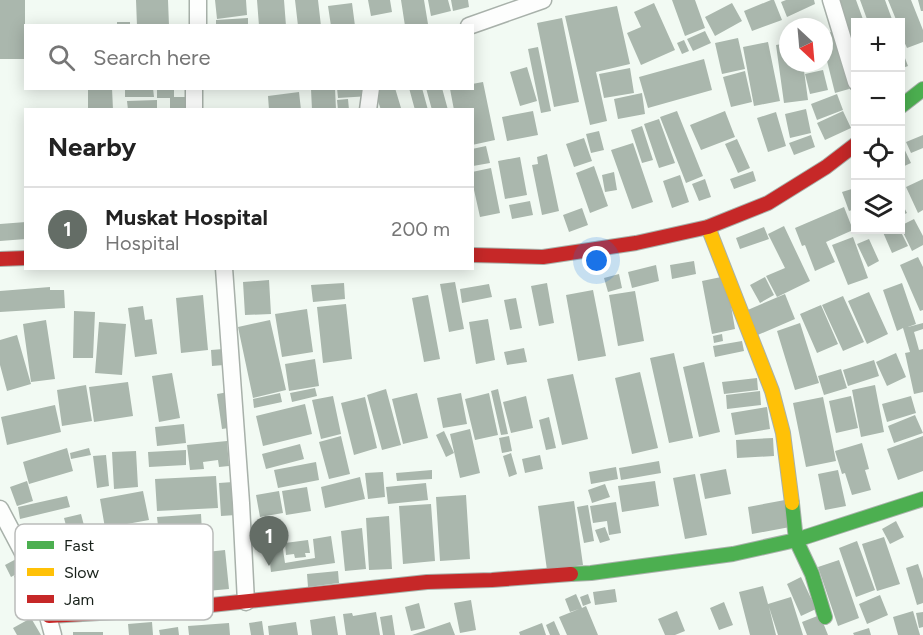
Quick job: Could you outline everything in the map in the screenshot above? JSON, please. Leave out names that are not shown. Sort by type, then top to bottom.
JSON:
[{"type":"street","points":[[198,0],[198,24]]},
{"type":"street","points":[[474,24],[543,0]]},
{"type":"street","points":[[831,0],[852,72]]},
{"type":"street","points":[[905,103],[923,89]]},
{"type":"street","points":[[194,90],[194,108]]},
{"type":"street","points":[[368,108],[371,90]]},
{"type":"street","points":[[474,255],[543,257],[636,243],[708,227],[768,203],[826,167],[851,147]]},
{"type":"street","points":[[708,227],[772,391],[783,434],[796,540],[812,574],[825,618]]},
{"type":"street","points":[[0,259],[24,258]]},
{"type":"street","points":[[224,270],[246,602]]},
{"type":"street","points":[[213,605],[427,582],[591,573],[733,554],[796,540],[923,499]]},
{"type":"street","points":[[0,509],[15,537]]},
{"type":"street","points":[[50,620],[53,635]]},
{"type":"building","points":[[0,0],[25,0],[24,59],[0,59]]},
{"type":"building","points":[[136,0],[168,0],[169,24],[137,24]]},
{"type":"building","points":[[215,0],[246,0],[247,15],[217,19]]},
{"type":"building","points":[[257,0],[284,0],[286,24],[259,24]]},
{"type":"building","points":[[295,0],[318,0],[321,24],[298,24]]},
{"type":"building","points":[[368,0],[390,0],[392,12],[371,16]]},
{"type":"building","points":[[401,0],[424,0],[428,24],[405,24]]},
{"type":"building","points":[[428,0],[448,0],[451,11],[431,16]]},
{"type":"building","points":[[451,0],[468,0],[469,7],[453,11]]},
{"type":"building","points":[[672,0],[695,0],[705,28],[685,36]]},
{"type":"building","points":[[774,0],[781,18],[779,21],[752,31],[744,11]]},
{"type":"building","points":[[814,0],[815,4],[787,17],[781,2]]},
{"type":"building","points":[[835,0],[856,0],[863,18],[851,18],[851,44]]},
{"type":"building","points":[[860,0],[885,0],[892,18],[867,18]]},
{"type":"building","points":[[888,0],[911,0],[923,30],[923,42],[907,48],[905,18],[895,18]]},
{"type":"building","points":[[918,0],[923,0],[923,11],[921,11]]},
{"type":"building","points":[[352,3],[355,24],[331,24],[328,6]]},
{"type":"building","points":[[654,3],[675,50],[641,65],[627,33],[641,27],[634,12]]},
{"type":"building","points":[[732,3],[742,21],[715,36],[705,17]]},
{"type":"building","points":[[617,6],[630,64],[596,72],[607,121],[590,125],[565,16]]},
{"type":"building","points":[[248,18],[248,24],[216,24],[216,20]]},
{"type":"building","points":[[562,18],[579,102],[554,107],[537,23]]},
{"type":"building","points":[[117,22],[130,22],[130,24],[117,24]]},
{"type":"building","points":[[705,31],[711,43],[693,51],[687,39]]},
{"type":"building","points":[[835,31],[849,89],[835,93],[830,72],[833,72],[833,32]]},
{"type":"building","points":[[738,38],[745,69],[722,74],[715,43]]},
{"type":"building","points":[[684,40],[689,51],[682,54],[677,43]]},
{"type":"building","points":[[768,42],[780,101],[754,106],[743,47]]},
{"type":"building","points":[[779,44],[779,67],[776,45]]},
{"type":"building","points":[[538,47],[551,111],[541,113],[528,49]]},
{"type":"building","points":[[704,59],[712,90],[648,108],[639,77]]},
{"type":"building","points":[[527,67],[537,101],[520,106],[510,72]]},
{"type":"building","points":[[630,68],[634,93],[604,98],[599,74]]},
{"type":"building","points":[[745,71],[752,102],[731,107],[723,77]]},
{"type":"building","points":[[780,72],[804,72],[808,100],[784,103]]},
{"type":"building","points":[[824,72],[828,90],[810,94],[805,74]]},
{"type":"building","points":[[483,82],[495,140],[474,145],[474,108],[454,108],[450,90],[474,90],[474,84]]},
{"type":"building","points":[[88,90],[112,90],[113,108],[88,108]]},
{"type":"building","points":[[125,90],[153,90],[154,97],[125,97]]},
{"type":"building","points":[[157,90],[174,90],[174,97],[187,97],[187,108],[170,108],[170,98],[157,98]]},
{"type":"building","points":[[311,90],[335,90],[336,108],[312,108]]},
{"type":"building","points":[[337,90],[369,90],[370,96],[338,98]]},
{"type":"building","points":[[374,90],[396,90],[401,108],[380,108]]},
{"type":"building","points":[[410,90],[423,90],[427,108],[414,108]]},
{"type":"building","points":[[427,90],[443,90],[447,108],[431,108]]},
{"type":"building","points":[[299,92],[301,108],[269,108],[268,96]]},
{"type":"building","points":[[642,93],[645,114],[618,119],[614,99]]},
{"type":"building","points":[[837,94],[843,110],[817,120],[811,104]]},
{"type":"building","points":[[348,99],[349,108],[338,108],[337,100]]},
{"type":"building","points":[[157,100],[157,108],[128,108],[127,101]]},
{"type":"building","points":[[806,109],[811,133],[790,138],[785,114]]},
{"type":"building","points":[[533,111],[538,135],[507,141],[502,117]]},
{"type":"building","points":[[677,111],[703,176],[686,183],[660,117]]},
{"type":"building","points":[[725,111],[735,137],[701,150],[690,125]]},
{"type":"building","points":[[843,111],[851,128],[825,140],[817,123]]},
{"type":"building","points":[[776,112],[786,146],[768,152],[757,118]]},
{"type":"building","points":[[659,119],[675,163],[659,168],[644,124]]},
{"type":"building","points":[[642,126],[653,160],[642,163],[631,130]]},
{"type":"building","points":[[599,131],[604,150],[591,153],[586,134]]},
{"type":"building","points":[[811,135],[815,147],[794,155],[789,143]]},
{"type":"building","points":[[923,135],[923,148],[911,153],[906,142]]},
{"type":"building","points":[[584,138],[592,161],[574,167],[566,144]]},
{"type":"building","points":[[737,139],[750,168],[738,173],[725,144]]},
{"type":"building","points":[[633,143],[653,202],[632,209],[611,150]]},
{"type":"building","points":[[486,146],[490,163],[474,166],[474,149]]},
{"type":"building","points":[[905,150],[911,163],[905,166]]},
{"type":"building","points":[[547,154],[559,211],[542,215],[532,165],[538,164],[537,157]]},
{"type":"building","points":[[520,157],[527,195],[505,199],[498,161]]},
{"type":"building","points":[[594,166],[608,206],[590,213],[576,173]]},
{"type":"building","points":[[491,168],[500,213],[480,217],[474,190],[474,172]]},
{"type":"building","points":[[753,171],[756,181],[734,189],[730,179]]},
{"type":"building","points":[[614,172],[617,190],[605,192],[602,175]]},
{"type":"building","points":[[680,175],[689,202],[672,208],[663,181]]},
{"type":"building","points":[[705,179],[711,197],[699,201],[692,184]]},
{"type":"building","points":[[923,179],[923,210],[918,213],[906,187]]},
{"type":"building","points":[[851,189],[851,210],[849,211],[842,192]]},
{"type":"building","points":[[530,201],[533,215],[512,219],[509,205]]},
{"type":"building","points":[[844,207],[851,225],[851,231],[826,242],[835,262],[815,271],[805,245],[802,246],[795,228]]},
{"type":"building","points":[[582,208],[588,225],[569,232],[563,215]]},
{"type":"building","points":[[914,219],[923,236],[923,245],[912,251],[904,234],[905,224]]},
{"type":"building","points":[[24,222],[24,239],[0,241],[0,224]]},
{"type":"building","points":[[784,226],[810,281],[777,297],[766,276],[785,268],[768,234]]},
{"type":"building","points":[[764,227],[769,239],[740,249],[736,238]]},
{"type":"building","points":[[884,234],[902,234],[908,246],[892,253]]},
{"type":"building","points":[[853,237],[868,278],[848,285],[832,245]]},
{"type":"building","points":[[869,239],[879,261],[868,267],[857,244]]},
{"type":"building","points":[[918,257],[923,267],[923,310],[920,311],[900,265]]},
{"type":"building","points":[[694,261],[696,274],[672,279],[670,265]]},
{"type":"building","points":[[656,265],[659,281],[632,288],[628,272]]},
{"type":"building","points":[[619,274],[622,288],[608,292],[604,278]]},
{"type":"building","points":[[726,276],[735,329],[712,334],[702,281]]},
{"type":"building","points":[[765,277],[774,295],[760,303],[750,285]]},
{"type":"building","points":[[269,280],[271,314],[245,315],[243,282]]},
{"type":"building","points":[[455,282],[464,329],[449,332],[440,284]]},
{"type":"building","points":[[344,283],[345,299],[313,302],[311,285]]},
{"type":"building","points":[[547,283],[554,323],[539,326],[531,286]]},
{"type":"building","points":[[902,283],[916,324],[908,327],[923,323],[923,329],[914,332],[919,350],[923,349],[923,392],[914,394],[905,353],[910,352],[903,328],[897,331],[883,290]]},
{"type":"building","points":[[489,284],[492,297],[462,303],[460,289]]},
{"type":"building","points":[[50,287],[50,290],[64,290],[65,308],[0,312],[0,291]]},
{"type":"building","points":[[593,290],[606,356],[578,361],[566,295]]},
{"type":"building","points":[[635,291],[644,341],[618,346],[609,295]]},
{"type":"building","points":[[869,292],[888,334],[867,344],[848,301]]},
{"type":"building","points":[[785,294],[795,319],[753,337],[743,312]]},
{"type":"building","points":[[203,295],[208,350],[181,353],[176,298]]},
{"type":"building","points":[[428,295],[440,359],[424,362],[412,298]]},
{"type":"building","points":[[843,296],[864,342],[843,351],[822,305]]},
{"type":"building","points":[[516,298],[522,328],[510,330],[504,300]]},
{"type":"building","points":[[346,304],[352,359],[323,363],[317,307]]},
{"type":"building","points":[[821,305],[838,344],[817,353],[800,314]]},
{"type":"building","points":[[143,306],[145,320],[152,319],[157,354],[135,357],[128,308]]},
{"type":"building","points":[[307,309],[313,352],[282,357],[275,314]]},
{"type":"building","points":[[74,311],[95,312],[93,358],[73,358]]},
{"type":"building","points":[[488,319],[495,360],[476,364],[469,322]]},
{"type":"building","points":[[46,320],[55,379],[31,382],[23,324]]},
{"type":"building","points":[[270,320],[286,390],[253,398],[238,327]]},
{"type":"building","points":[[99,322],[126,324],[122,375],[95,373]]},
{"type":"building","points":[[800,323],[819,383],[795,390],[777,331]]},
{"type":"building","points":[[722,334],[723,341],[714,343],[713,336]]},
{"type":"building","points":[[17,335],[31,384],[7,391],[0,365],[0,340]]},
{"type":"building","points":[[742,341],[744,351],[715,357],[713,346]]},
{"type":"building","points":[[524,348],[527,362],[507,365],[504,352]]},
{"type":"building","points":[[223,349],[224,365],[212,366],[211,350]]},
{"type":"building","points":[[674,353],[693,438],[669,443],[650,358]]},
{"type":"building","points":[[896,353],[906,377],[887,386],[876,362]]},
{"type":"building","points":[[315,359],[319,386],[289,391],[285,364]]},
{"type":"building","points":[[874,360],[879,376],[848,386],[843,370]]},
{"type":"building","points":[[704,362],[720,432],[699,437],[683,367]]},
{"type":"building","points":[[841,369],[847,388],[824,395],[818,376]]},
{"type":"building","points":[[640,372],[658,448],[632,454],[615,378]]},
{"type":"building","points":[[172,373],[180,418],[159,422],[152,376]]},
{"type":"building","points":[[573,374],[588,439],[562,445],[547,379]]},
{"type":"building","points":[[757,378],[758,390],[724,394],[722,382]]},
{"type":"building","points":[[128,382],[133,416],[94,422],[89,387]]},
{"type":"building","points":[[86,385],[92,421],[62,426],[57,390]]},
{"type":"building","points":[[875,385],[884,432],[861,437],[852,390]]},
{"type":"building","points":[[315,388],[317,396],[292,402],[290,393]]},
{"type":"building","points":[[386,389],[401,445],[382,450],[367,395]]},
{"type":"building","points":[[498,389],[508,434],[501,435],[491,391]]},
{"type":"building","points":[[760,391],[761,405],[727,409],[726,395]]},
{"type":"building","points":[[229,392],[235,427],[222,429],[217,394]]},
{"type":"building","points":[[280,393],[282,402],[254,408],[253,399]]},
{"type":"building","points":[[417,393],[428,438],[403,444],[392,399]]},
{"type":"building","points":[[461,393],[467,424],[443,428],[437,398]]},
{"type":"building","points":[[489,393],[498,435],[475,440],[465,399]]},
{"type":"building","points":[[333,396],[341,434],[321,439],[312,400]]},
{"type":"building","points":[[526,396],[533,428],[511,433],[503,402]]},
{"type":"building","points":[[851,396],[858,428],[836,433],[829,401]]},
{"type":"building","points":[[911,396],[916,413],[887,422],[882,404]]},
{"type":"building","points":[[365,397],[377,448],[354,455],[341,403]]},
{"type":"building","points":[[823,397],[836,461],[806,467],[793,403]]},
{"type":"building","points":[[305,404],[312,434],[263,446],[256,416]]},
{"type":"building","points":[[55,405],[61,432],[7,445],[1,417]]},
{"type":"building","points":[[767,407],[770,429],[735,435],[731,413]]},
{"type":"building","points":[[915,415],[923,433],[894,443],[888,426]]},
{"type":"building","points":[[549,417],[556,448],[546,450],[539,420]]},
{"type":"building","points":[[184,424],[186,443],[157,446],[155,427]]},
{"type":"building","points":[[470,429],[480,473],[460,478],[450,434]]},
{"type":"building","points":[[444,431],[454,453],[446,457],[436,435]]},
{"type":"building","points":[[341,436],[350,474],[329,479],[319,442]]},
{"type":"building","points":[[509,436],[512,451],[502,453],[499,438]]},
{"type":"building","points":[[923,436],[923,471],[898,480],[887,449]]},
{"type":"building","points":[[773,438],[774,456],[737,458],[736,440]]},
{"type":"building","points":[[227,441],[229,466],[219,467],[218,460],[203,462],[204,469],[190,470],[187,445]]},
{"type":"building","points":[[862,443],[869,469],[865,470],[871,490],[852,495],[835,451]]},
{"type":"building","points":[[300,444],[304,459],[266,469],[262,454]]},
{"type":"building","points":[[67,448],[73,471],[29,484],[23,462]]},
{"type":"building","points":[[89,448],[91,455],[71,459],[70,453]]},
{"type":"building","points":[[186,450],[186,465],[149,467],[148,452]]},
{"type":"building","points":[[136,451],[138,487],[114,489],[112,452]]},
{"type":"building","points":[[511,453],[517,474],[509,477],[503,456]]},
{"type":"building","points":[[106,455],[109,486],[97,488],[93,456]]},
{"type":"building","points":[[540,455],[543,469],[525,473],[522,459]]},
{"type":"building","points":[[659,461],[661,473],[621,480],[619,468]]},
{"type":"building","points":[[316,462],[319,480],[278,488],[274,470]]},
{"type":"building","points":[[616,467],[618,479],[591,484],[589,472]]},
{"type":"building","points":[[726,469],[731,494],[705,499],[700,474]]},
{"type":"building","points":[[432,470],[432,479],[397,481],[396,473]]},
{"type":"building","points":[[838,470],[846,506],[825,510],[818,474]]},
{"type":"building","points":[[383,472],[385,497],[368,499],[365,473]]},
{"type":"building","points":[[695,474],[707,535],[685,539],[673,478]]},
{"type":"building","points":[[216,476],[218,508],[157,511],[155,479]]},
{"type":"building","points":[[360,477],[365,499],[325,508],[321,487]]},
{"type":"building","points":[[27,481],[33,501],[17,506],[10,487]]},
{"type":"building","points":[[655,481],[659,506],[622,512],[618,486]]},
{"type":"building","points":[[233,482],[236,515],[221,516],[219,483]]},
{"type":"building","points":[[426,483],[428,500],[388,504],[386,487]]},
{"type":"building","points":[[605,484],[610,497],[592,503],[588,490]]},
{"type":"building","points":[[307,487],[311,511],[286,515],[282,491]]},
{"type":"building","points":[[143,491],[149,520],[127,524],[104,524],[100,499]]},
{"type":"building","points":[[279,491],[283,513],[260,517],[256,495]]},
{"type":"building","points":[[466,495],[470,559],[440,561],[436,497]]},
{"type":"building","points":[[67,496],[70,507],[20,519],[18,507]]},
{"type":"building","points":[[785,500],[790,527],[752,534],[748,507]]},
{"type":"building","points":[[574,501],[583,565],[547,570],[538,506]]},
{"type":"building","points":[[616,502],[621,533],[609,535],[607,521],[593,523],[590,506]]},
{"type":"building","points":[[431,504],[435,561],[403,564],[399,506]]},
{"type":"building","points":[[588,505],[594,541],[584,543],[577,507]]},
{"type":"building","points":[[81,514],[84,524],[66,524],[64,518]]},
{"type":"building","points":[[201,514],[202,524],[158,524],[157,517]]},
{"type":"building","points":[[389,516],[392,569],[369,570],[366,518]]},
{"type":"building","points":[[896,521],[904,537],[890,544],[882,529]]},
{"type":"building","points":[[605,527],[610,540],[600,543],[595,530]]},
{"type":"building","points":[[362,528],[366,569],[345,571],[341,531]]},
{"type":"building","points":[[331,536],[335,563],[271,572],[268,545],[282,543],[285,563],[315,558],[313,539]]},
{"type":"building","points":[[884,537],[900,584],[877,591],[862,544]]},
{"type":"building","points":[[308,540],[310,553],[305,553],[306,557],[295,558],[294,554],[286,555],[285,543]]},
{"type":"building","points":[[857,541],[875,590],[856,597],[839,548]]},
{"type":"building","points":[[225,550],[229,589],[213,590],[213,551]]},
{"type":"building","points":[[15,560],[15,575],[11,577],[5,565]]},
{"type":"building","points":[[839,560],[859,618],[838,626],[818,567]]},
{"type":"building","points":[[918,564],[923,579],[923,603],[917,605],[906,568]]},
{"type":"building","points":[[338,571],[339,583],[308,587],[307,574]]},
{"type":"building","points":[[801,577],[816,609],[801,616],[787,584]]},
{"type":"building","points":[[763,586],[768,604],[791,597],[803,635],[778,635],[769,607],[776,635],[750,635],[739,592]]},
{"type":"building","points":[[615,589],[617,602],[595,605],[593,592]]},
{"type":"building","points":[[576,594],[582,608],[586,606],[598,635],[567,635],[559,617],[579,609],[570,612],[565,599]]},
{"type":"building","points":[[588,594],[591,603],[583,606],[580,597]]},
{"type":"building","points":[[880,595],[888,615],[867,624],[859,604]]},
{"type":"building","points":[[471,600],[476,630],[460,633],[454,603]]},
{"type":"building","points":[[724,602],[733,625],[719,630],[710,608]]},
{"type":"building","points":[[419,603],[425,628],[411,631],[405,607]]},
{"type":"building","points":[[677,611],[685,631],[675,635],[665,635],[658,619]]},
{"type":"building","points":[[913,611],[920,635],[898,635],[893,617]]},
{"type":"building","points":[[376,612],[380,635],[346,635],[343,614],[352,613],[353,616]]},
{"type":"building","points":[[923,612],[923,627],[919,628],[916,613]]},
{"type":"building","points":[[392,615],[395,635],[383,635],[380,617]]},
{"type":"building","points":[[820,615],[828,635],[807,635],[802,622]]},
{"type":"building","points":[[335,616],[338,635],[312,635],[310,620]]},
{"type":"building","points":[[27,620],[32,620],[41,635],[17,635],[13,628]]},
{"type":"building","points":[[262,621],[264,635],[251,635],[249,623]]},
{"type":"building","points":[[554,621],[560,635],[550,635],[546,625]]},
{"type":"building","points":[[152,622],[153,635],[129,635],[128,624]]},
{"type":"building","points":[[296,622],[298,635],[269,635],[268,626]]},
{"type":"building","points":[[450,622],[455,635],[412,635]]},
{"type":"building","points":[[229,623],[230,635],[189,635],[188,626]]},
{"type":"building","points":[[542,623],[546,635],[520,635],[519,632]]},
{"type":"building","points":[[178,627],[179,635],[160,635],[159,630]]},
{"type":"building","points":[[869,628],[871,635],[854,635],[853,633]]},
{"type":"building","points":[[73,632],[103,632],[103,635],[73,635]]},
{"type":"traffic: fast","points":[[905,103],[923,89]]},
{"type":"traffic: fast","points":[[571,574],[733,554],[796,540],[923,499]]},
{"type":"traffic: fast","points":[[792,503],[796,540],[812,574],[825,617]]},
{"type":"traffic: slow","points":[[708,227],[772,391],[783,433],[792,503]]},
{"type":"traffic: jam","points":[[474,255],[543,257],[636,243],[708,227],[768,203],[826,167],[851,148]]},
{"type":"traffic: jam","points":[[0,259],[24,258]]},
{"type":"traffic: jam","points":[[213,605],[427,582],[571,574]]},
{"type":"place","name":"Muskat Hospital","points":[[269,566]]}]
